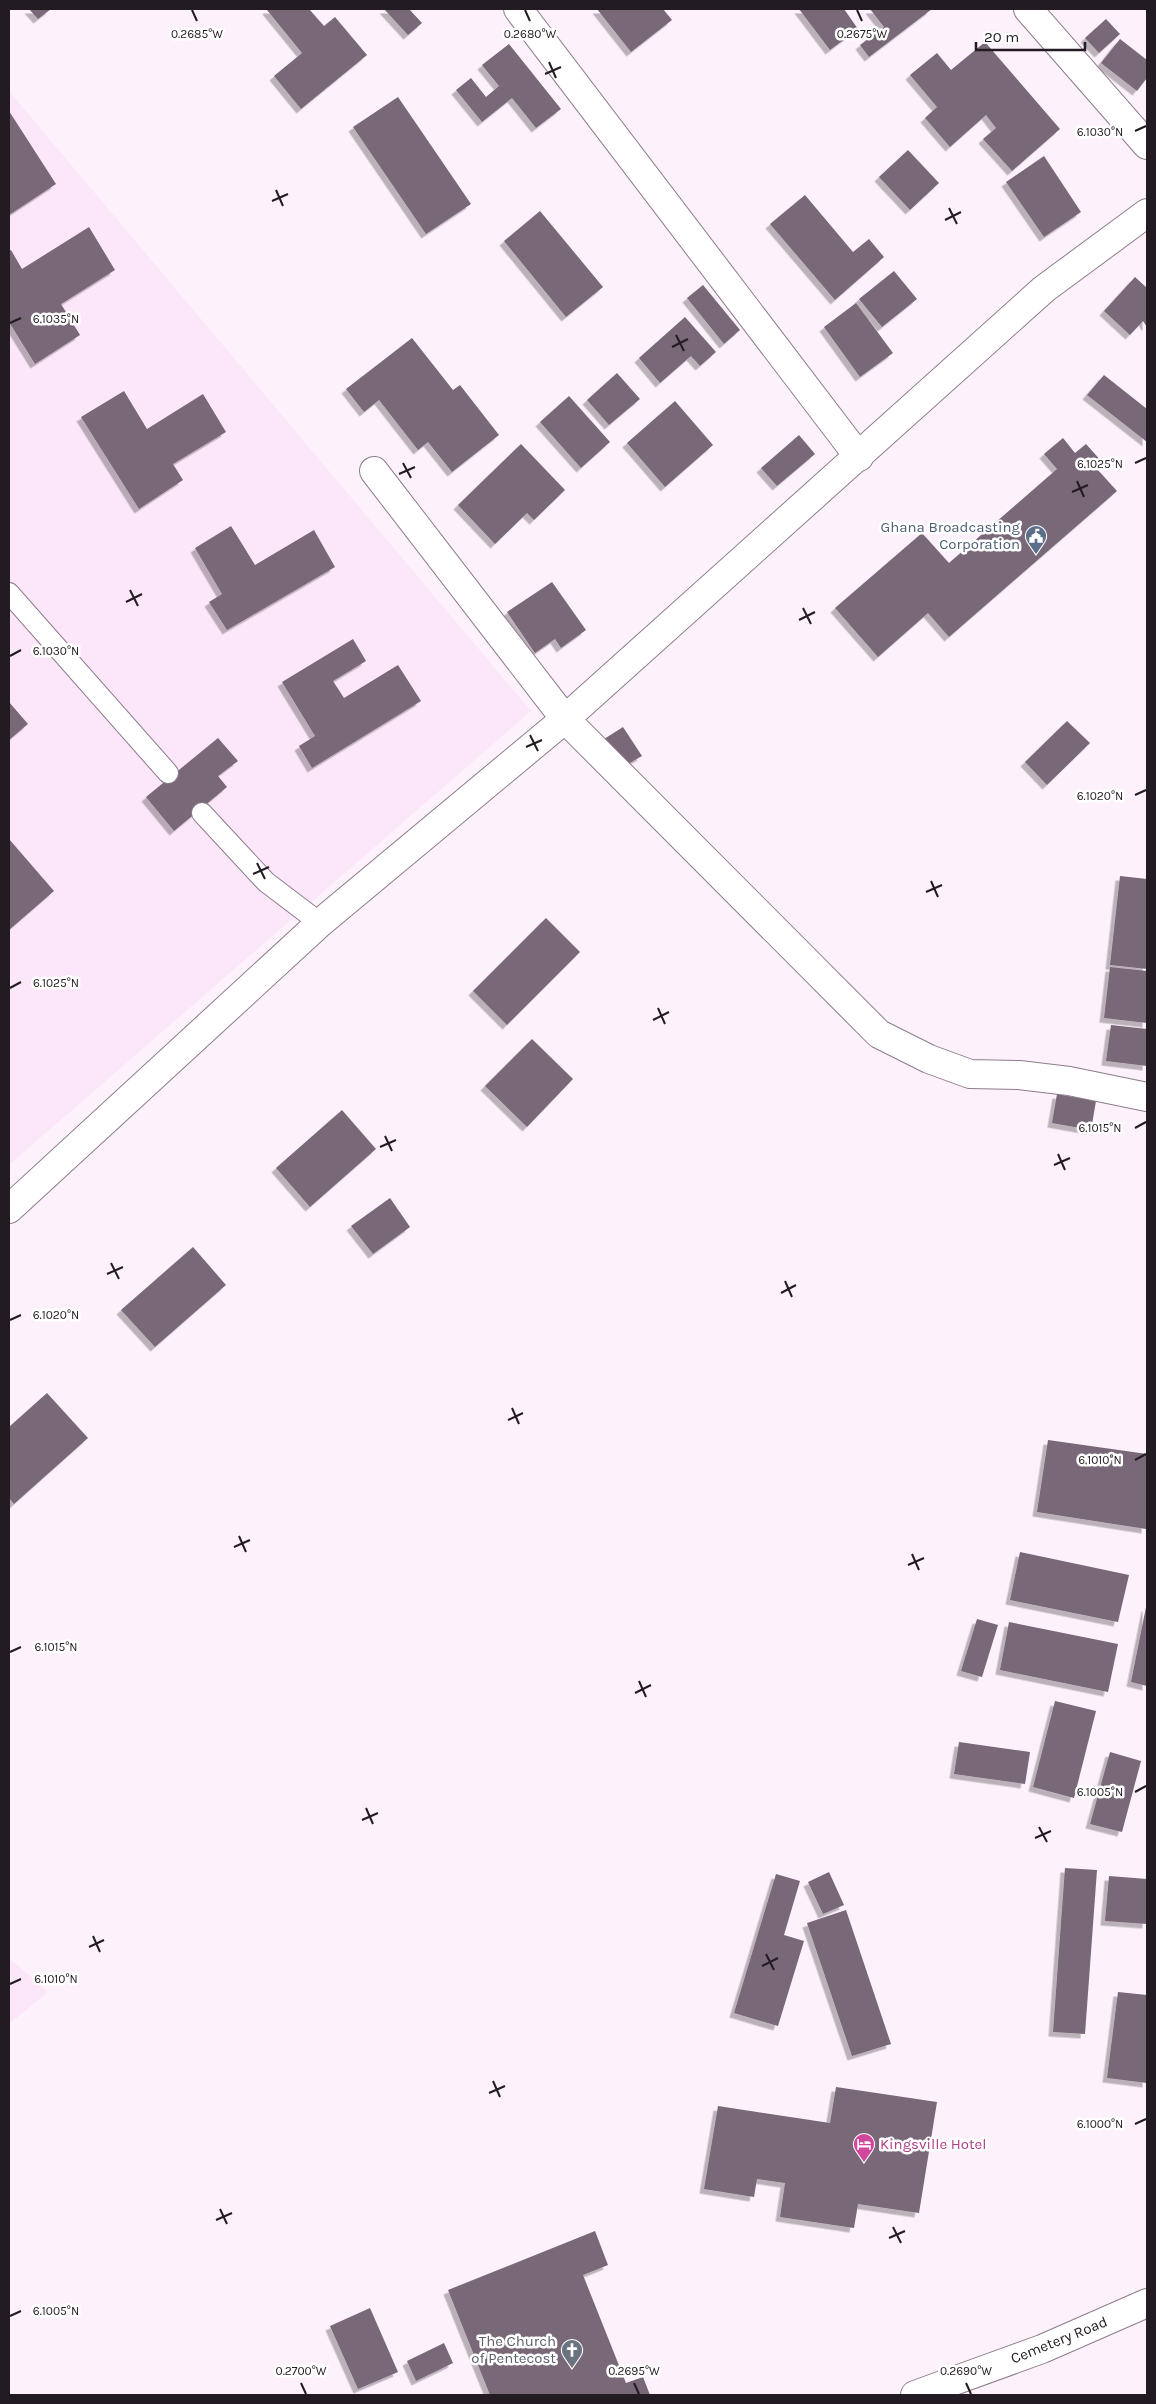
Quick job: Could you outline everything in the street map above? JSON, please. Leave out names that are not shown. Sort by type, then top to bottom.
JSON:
[{"type":"street","points":[[518,9],[859,457]]},
{"type":"street","points":[[1028,9],[1147,145]]},
{"type":"street","points":[[9,1209],[320,923],[565,719],[1044,289],[1147,213]]},
{"type":"street","points":[[374,471],[565,719],[879,1034],[929,1059],[970,1074],[1019,1074],[1069,1081],[1147,1097]]},
{"type":"street","name":"Cemetery Road","points":[[915,2395],[1042,2348],[1147,2303]]},
{"type":"lane","points":[[9,593],[168,773]]},
{"type":"lane","points":[[202,813],[266,882],[320,923]]},
{"type":"shaded area","points":[[9,91],[531,711],[9,1165]]},
{"type":"shaded area","points":[[9,1958],[48,1992],[9,2024]]},
{"type":"building","points":[[29,9],[51,9],[38,19]]},
{"type":"building","points":[[268,9],[309,9],[324,26],[335,17],[367,55],[301,109],[274,76],[302,53]]},
{"type":"building","points":[[384,9],[409,9],[422,23],[408,35]]},
{"type":"building","points":[[597,9],[663,9],[672,20],[631,52]]},
{"type":"building","points":[[799,9],[844,9],[858,29],[830,50]]},
{"type":"building","points":[[870,9],[932,9],[869,57],[860,45],[884,27]]},
{"type":"building","points":[[1106,19],[1120,34],[1099,53],[1085,38]]},
{"type":"building","points":[[1120,39],[1147,60],[1147,78],[1137,91],[1101,63]]},
{"type":"building","points":[[985,42],[1060,129],[1012,171],[983,139],[996,128],[986,115],[950,147],[925,118],[937,107],[910,75],[937,53],[951,70]]},
{"type":"building","points":[[509,44],[561,109],[536,128],[512,98],[482,122],[456,90],[471,78],[486,97],[499,86],[482,65]]},
{"type":"building","points":[[398,97],[471,204],[426,234],[353,127]]},
{"type":"building","points":[[9,111],[56,184],[9,215]]},
{"type":"building","points":[[908,150],[939,183],[910,210],[879,177]]},
{"type":"building","points":[[1044,156],[1081,212],[1044,237],[1006,182]]},
{"type":"building","points":[[805,195],[853,252],[869,239],[884,257],[835,300],[770,224]]},
{"type":"building","points":[[540,211],[603,287],[566,317],[504,241]]},
{"type":"building","points":[[89,227],[115,270],[61,304],[80,335],[35,364],[9,322],[9,251],[11,250],[22,269]]},
{"type":"building","points":[[894,271],[917,299],[882,327],[859,299]]},
{"type":"building","points":[[1135,277],[1147,288],[1147,327],[1143,321],[1130,335],[1104,311]]},
{"type":"building","points":[[703,285],[740,330],[724,344],[687,298]]},
{"type":"building","points":[[856,303],[893,353],[860,377],[824,327]]},
{"type":"building","points":[[685,317],[716,352],[700,366],[691,356],[660,383],[639,358]]},
{"type":"building","points":[[412,338],[453,390],[460,385],[499,435],[452,472],[428,442],[418,450],[379,400],[364,412],[346,389]]},
{"type":"building","points":[[617,373],[640,399],[609,425],[587,400]]},
{"type":"building","points":[[1104,375],[1147,409],[1147,442],[1087,395]]},
{"type":"building","points":[[124,391],[147,429],[203,394],[226,432],[173,464],[183,480],[139,509],[81,417]]},
{"type":"building","points":[[569,396],[610,442],[581,468],[540,422]]},
{"type":"building","points":[[675,401],[713,445],[665,487],[627,443]]},
{"type":"building","points":[[799,435],[815,454],[777,486],[761,468]]},
{"type":"building","points":[[1063,438],[1075,453],[1086,444],[1103,463],[1097,469],[1117,491],[949,637],[928,613],[878,657],[835,608],[922,533],[949,563],[1057,469],[1044,454]]},
{"type":"building","points":[[521,444],[565,490],[534,520],[527,513],[495,544],[458,505]]},
{"type":"building","points":[[231,526],[255,565],[314,530],[335,567],[227,630],[209,602],[222,594],[195,548]]},
{"type":"building","points":[[552,582],[586,630],[561,648],[555,639],[535,653],[507,612]]},
{"type":"building","points":[[353,639],[366,661],[333,681],[344,698],[398,665],[421,701],[312,768],[299,746],[315,736],[282,682]]},
{"type":"building","points":[[9,702],[28,724],[9,740]]},
{"type":"building","points":[[1067,721],[1090,743],[1047,785],[1025,762]]},
{"type":"building","points":[[623,727],[642,756],[619,769],[601,741]]},
{"type":"building","points":[[218,738],[238,761],[218,776],[227,787],[174,831],[146,797]]},
{"type":"building","points":[[9,839],[54,891],[9,930]]},
{"type":"building","points":[[1120,876],[1147,879],[1147,969],[1110,965]]},
{"type":"building","points":[[546,918],[580,952],[507,1025],[473,991]]},
{"type":"building","points":[[1110,967],[1147,971],[1147,1023],[1104,1018]]},
{"type":"building","points":[[1111,1025],[1147,1029],[1147,1066],[1106,1061]]},
{"type":"building","points":[[532,1039],[573,1079],[527,1127],[485,1086]]},
{"type":"building","points":[[1057,1094],[1096,1101],[1091,1130],[1052,1123]]},
{"type":"building","points":[[342,1110],[376,1149],[310,1207],[276,1168]]},
{"type":"building","points":[[390,1198],[410,1227],[373,1254],[351,1226]]},
{"type":"building","points":[[193,1247],[226,1285],[155,1347],[121,1310]]},
{"type":"building","points":[[47,1393],[88,1438],[14,1504],[9,1498],[9,1427]]},
{"type":"building","points":[[1048,1440],[1147,1454],[1146,1529],[1037,1512]]},
{"type":"building","points":[[1020,1552],[1129,1575],[1118,1622],[1010,1600]]},
{"type":"building","points":[[1147,1607],[1147,1686],[1131,1682]]},
{"type":"building","points":[[977,1619],[998,1625],[982,1677],[961,1671]]},
{"type":"building","points":[[1009,1622],[1118,1644],[1108,1692],[1000,1670]]},
{"type":"building","points":[[1055,1701],[1096,1711],[1074,1798],[1033,1787]]},
{"type":"building","points":[[959,1742],[1030,1752],[1025,1784],[954,1774]]},
{"type":"building","points":[[1110,1752],[1141,1761],[1122,1832],[1090,1824]]},
{"type":"building","points":[[1065,1868],[1097,1870],[1085,2034],[1053,2032]]},
{"type":"building","points":[[829,1872],[844,1905],[823,1914],[808,1882]]},
{"type":"building","points":[[776,1874],[800,1881],[784,1935],[804,1941],[778,2026],[734,2013]]},
{"type":"building","points":[[1109,1876],[1147,1879],[1147,1924],[1105,1921]]},
{"type":"building","points":[[846,1910],[891,2044],[852,2056],[807,1923]]},
{"type":"building","points":[[1118,1992],[1147,1995],[1147,2083],[1107,2078]]},
{"type":"building","points":[[836,2087],[937,2102],[919,2213],[858,2204],[854,2228],[780,2217],[785,2183],[757,2179],[754,2197],[704,2189],[718,2106],[830,2123]]},
{"type":"building","points":[[595,2231],[608,2265],[583,2275],[626,2383],[643,2377],[650,2395],[490,2395],[448,2290]]},
{"type":"building","points":[[370,2308],[398,2372],[358,2389],[330,2326]]},
{"type":"building","points":[[444,2343],[453,2363],[416,2381],[407,2361]]},
{"type":"place","name":"Ghana Broadcasting Corporation","points":[[1036,555]]},
{"type":"place","name":"Kingsville Hotel","points":[[864,2163]]},
{"type":"place","name":"The Church of Pentecost","points":[[572,2369]]}]
